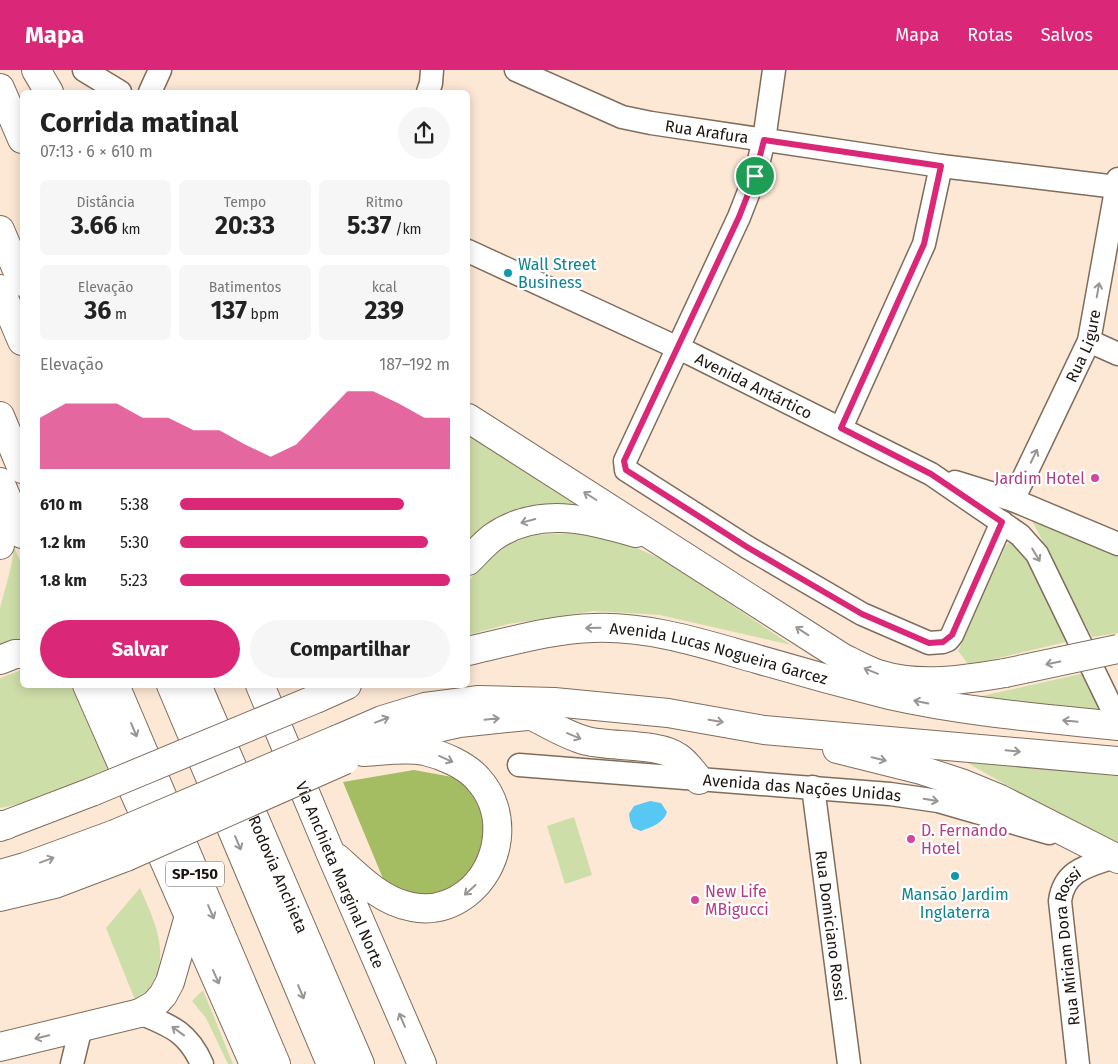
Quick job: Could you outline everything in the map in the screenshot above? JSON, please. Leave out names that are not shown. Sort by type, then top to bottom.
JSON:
[{"type":"main road","points":[[36,70],[48,90]]},
{"type":"main road","points":[[0,88],[20,134]]},
{"type":"main road","points":[[0,230],[20,277]]},
{"type":"main road","points":[[0,289],[20,336]]},
{"type":"main road","points":[[0,416],[20,464]]},
{"type":"main road","name":"Avenida Lucas Nogueira Garcez","points":[[470,419],[843,658],[866,669],[892,677],[919,681],[965,679],[1005,674],[1118,649]]},
{"type":"main road","points":[[0,482],[20,529]]},
{"type":"main road","points":[[0,505],[0,545]]},
{"type":"main road","points":[[470,559],[493,538],[516,525],[538,519],[586,521],[661,540]]},
{"type":"main road","name":"Avenida Lucas Nogueira Garcez","points":[[470,651],[556,631],[595,628],[638,630],[703,643],[836,682],[889,695],[969,710],[1118,726]]},
{"type":"main road","points":[[0,660],[20,654]]},
{"type":"main road","name":"SP-150","points":[[116,688],[276,1064]]},
{"type":"main road","name":"Rodovia Anchieta","points":[[172,688],[327,1057]]},
{"type":"main road","name":"Rodovia Anchieta","points":[[198,688],[360,1062]]},
{"type":"main road","name":"Via Anchieta Marginal Norte","points":[[261,688],[422,1064]]},
{"type":"main road","points":[[2,826],[94,791],[340,688]]},
{"type":"main road","points":[[87,691],[254,1064]]},
{"type":"main road","points":[[349,750],[382,720],[425,706],[480,700],[554,702],[668,713],[764,730],[965,746],[1118,762]]},
{"type":"main road","points":[[0,897],[55,884],[120,845],[349,750],[459,723],[530,715],[668,713]]},
{"type":"main road","points":[[530,715],[572,736],[589,742],[671,752],[681,758],[699,780]]},
{"type":"main road","name":"Avenida das Nações Unidas","points":[[764,730],[921,770],[961,783],[1000,799],[1116,858]]},
{"type":"main road","points":[[330,852],[379,893],[411,907],[425,908],[449,905],[460,899],[480,881],[492,860],[497,838],[498,825],[491,799],[478,778],[453,762],[426,752],[414,750],[349,750]]},
{"type":"main road","points":[[0,874],[33,864],[120,845]]},
{"type":"main road","points":[[0,1047],[140,1013],[154,1005],[166,988],[189,916]]},
{"type":"street","points":[[84,70],[117,90]]},
{"type":"street","points":[[151,90],[160,70]]},
{"type":"street","name":"Rua Arafura","points":[[516,70],[622,117],[651,123],[941,166],[1117,183]]},
{"type":"street","points":[[774,70],[764,140],[755,176],[739,217],[624,461],[626,470],[629,474],[747,547],[862,614],[929,643],[937,644],[948,640],[952,635],[1002,522]]},
{"type":"street","points":[[841,428],[924,244],[941,166]]},
{"type":"street","name":"Rua Ligure","points":[[1013,500],[1089,341],[1117,183]]},
{"type":"street","name":"Avenida Antártico","points":[[470,252],[677,347],[931,474],[1020,535],[1037,554],[1118,721]]},
{"type":"street","points":[[1089,341],[1118,354]]},
{"type":"street","name":"Avenida Antártico","points":[[931,474],[1013,500],[1118,544]]},
{"type":"street","name":"Avenida das Nações Unidas","points":[[519,766],[890,794],[938,801],[1056,835],[1080,839]]},
{"type":"street","name":"Rua Domiciano Rossi","points":[[813,787],[849,1064]]},
{"type":"street","name":"Rua Miriam Dora Rossi","points":[[1078,1064],[1060,901],[1061,891],[1065,882],[1083,868],[1116,858]]},
{"type":"street","points":[[140,1013],[180,1032],[196,1050],[202,1064]]},
{"type":"street","points":[[72,1064],[81,1027]]},
{"type":"green space","points":[[470,432],[585,507],[470,545]]},
{"type":"green space","points":[[1029,515],[1118,557],[1118,633],[1092,637]]},
{"type":"green space","points":[[574,533],[623,542],[666,561],[791,645],[660,615],[594,611],[508,624],[470,634],[470,580],[476,570],[504,546],[533,535]]},
{"type":"green space","points":[[1019,543],[1070,641],[969,665],[958,651],[1006,545]]},
{"type":"green space","points":[[14,547],[20,560],[20,639],[0,646],[0,608],[11,567]]},
{"type":"green space","points":[[20,671],[20,688],[73,688],[83,699],[113,769],[28,802],[0,808],[0,678]]},
{"type":"green space","points":[[1085,673],[1101,711],[973,698]]},
{"type":"green space","points":[[964,761],[1118,776],[1118,848]]},
{"type":"green space","points":[[414,770],[463,779],[479,794],[487,830],[482,861],[459,887],[411,898],[384,881],[343,782]]},
{"type":"green space","points":[[574,817],[592,875],[565,884],[547,826]]},
{"type":"green space","points":[[140,888],[155,923],[160,948],[160,960],[152,984],[135,1000],[106,928]]},
{"type":"green space","points":[[203,990],[233,1064],[228,1064],[206,1018],[192,1001]]},
{"type":"water","points":[[650,801],[661,803],[667,812],[665,816],[657,824],[641,831],[633,828],[629,814],[634,806]]},
{"type":"place","name":"Wall Street Business","points":[[508,273]]},
{"type":"place","name":"Jardim Hotel","points":[[1095,478]]},
{"type":"place","name":"D. Fernando Hotel","points":[[911,839]]},
{"type":"place","name":"Mansão Jardim Inglaterra","points":[[955,876]]},
{"type":"place","name":"New Life MBigucci","points":[[695,900]]},
{"type":"route","points":[[764,140],[941,166],[924,244],[841,428],[931,474],[1002,522],[952,635],[948,640],[937,644],[929,643],[862,614],[747,547],[629,474],[624,466],[624,461],[739,217],[755,176],[764,140]]}]
